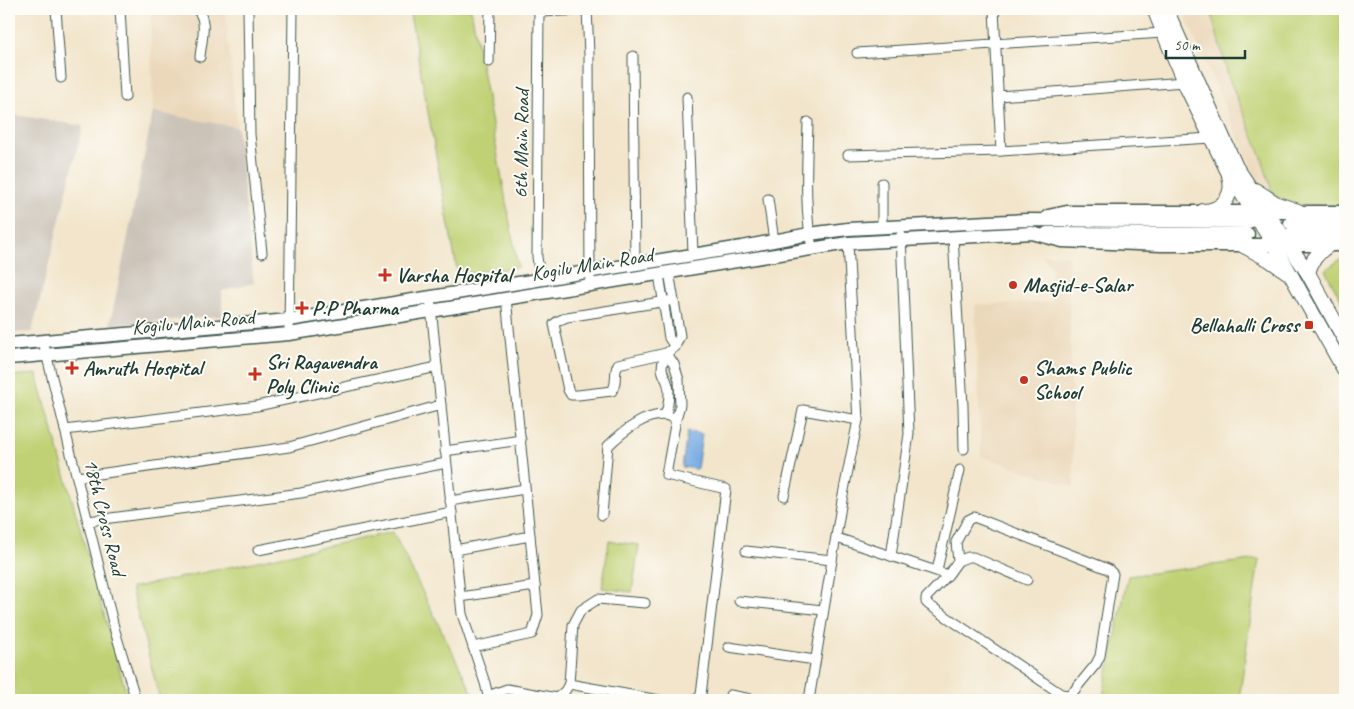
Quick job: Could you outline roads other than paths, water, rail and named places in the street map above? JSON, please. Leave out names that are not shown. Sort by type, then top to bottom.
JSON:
[{"type":"main road","points":[[1154,9],[1184,82],[1227,170],[1251,225],[1278,265],[1294,280]]},
{"type":"main road","points":[[1166,9],[1236,167],[1244,179],[1268,199],[1298,211]]},
{"type":"main road","points":[[1027,220],[1067,212],[1108,213],[1203,211],[1215,209],[1228,198],[1231,187],[1227,170]]},
{"type":"main road","points":[[1244,179],[1251,225],[1274,245]]},
{"type":"main road","points":[[1203,211],[1329,245],[1345,245]]},
{"type":"main road","points":[[1032,233],[1251,225],[1298,211],[1345,212]]},
{"type":"main road","name":"Kogilu Main Road","points":[[9,358],[289,334],[900,234],[1027,220]]},
{"type":"main road","points":[[1027,220],[1251,225],[1264,230],[1345,371]]},
{"type":"main road","points":[[1274,245],[1290,234],[1345,224]]},
{"type":"main road","name":"Kogilu Main Road","points":[[9,344],[289,320],[848,229],[882,228],[900,234],[953,237],[1032,233],[1062,242],[1162,245],[1251,225]]},
{"type":"main road","points":[[1290,234],[1345,234]]},
{"type":"main road","points":[[1290,234],[1308,273],[1345,340]]},
{"type":"main road","points":[[1308,273],[1317,253],[1329,245]]},
{"type":"street","points":[[56,9],[61,78]]},
{"type":"street","points":[[120,9],[125,98]]},
{"type":"street","points":[[196,9],[200,12],[203,19],[200,57]]},
{"type":"street","points":[[248,9],[250,134],[262,253]]},
{"type":"street","points":[[289,334],[293,9]]},
{"type":"street","points":[[489,62],[490,9]]},
{"type":"street","points":[[539,10],[587,9],[589,54],[590,285]]},
{"type":"street","points":[[994,9],[1001,152]]},
{"type":"street","name":"6th Main Road","points":[[539,10],[537,257],[540,278]]},
{"type":"street","points":[[856,53],[1163,33]]},
{"type":"street","points":[[633,56],[635,264]]},
{"type":"street","points":[[998,96],[1184,82]]},
{"type":"street","points":[[687,97],[693,254]]},
{"type":"street","points":[[808,122],[806,188],[809,234],[812,248]]},
{"type":"street","points":[[848,156],[1001,152],[1211,138]]},
{"type":"street","points":[[882,183],[882,228]]},
{"type":"street","points":[[768,198],[774,241]]},
{"type":"street","points":[[891,556],[908,434],[900,234]]},
{"type":"street","points":[[953,237],[964,406],[964,448]]},
{"type":"street","points":[[809,700],[842,500],[858,420],[848,243]]},
{"type":"street","points":[[664,273],[674,300],[680,336],[675,347],[666,353],[618,364],[615,386],[612,391],[571,395],[568,390],[554,324],[568,317],[674,300]]},
{"type":"street","points":[[664,273],[663,302],[669,338],[675,347]]},
{"type":"street","points":[[430,297],[462,614],[488,698],[507,689],[557,698],[565,691],[569,684],[573,625],[581,610],[598,599],[645,603]]},
{"type":"street","points":[[473,647],[532,634],[538,615],[506,298]]},
{"type":"street","name":"18th Cross Road","points":[[43,341],[115,631],[136,700]]},
{"type":"street","points":[[666,353],[661,364],[669,390],[666,415]]},
{"type":"street","points":[[666,353],[674,364],[679,380],[680,405],[666,475],[726,489],[701,695],[696,700]]},
{"type":"street","points":[[65,430],[257,406],[437,367]]},
{"type":"street","points":[[77,477],[289,447],[441,405]]},
{"type":"street","points":[[784,496],[803,410],[858,420]]},
{"type":"street","points":[[602,514],[608,446],[623,431],[642,420],[666,415],[676,419]]},
{"type":"street","points":[[445,451],[521,440]]},
{"type":"street","points":[[88,521],[302,493],[446,463]]},
{"type":"street","points":[[937,570],[960,470]]},
{"type":"street","points":[[450,501],[525,489]]},
{"type":"street","points":[[258,550],[452,512]]},
{"type":"street","points":[[958,561],[956,542],[968,520],[974,517],[1108,569],[1113,574],[1100,656],[1096,664],[1073,692],[1069,694],[1061,694],[926,602],[928,595],[948,575],[958,561],[968,557],[1028,580]]},
{"type":"street","points":[[455,550],[530,536]]},
{"type":"street","points":[[837,538],[948,575]]},
{"type":"street","points":[[746,551],[832,560]]},
{"type":"street","points":[[460,597],[535,586]]},
{"type":"street","points":[[739,601],[823,610]]},
{"type":"street","points":[[729,647],[815,660]]},
{"type":"street","points":[[569,684],[658,700]]},
{"type":"street","points":[[730,695],[756,700]]},
{"type":"water","points":[[687,432],[702,434],[697,469],[682,467]]},
{"type":"place","name":"Varsha Hospital","points":[[385,275]]},
{"type":"place","name":"Masjid-e-Salar","points":[[1013,285]]},
{"type":"place","name":"P.P Pharma","points":[[302,308]]},
{"type":"place","name":"Bellahalli Cross","points":[[1309,325]]},
{"type":"place","name":"Amruth Hospital","points":[[72,368]]},
{"type":"place","name":"Sri Ragavendra Poly Clinic","points":[[255,374]]},
{"type":"place","name":"Shams Public School","points":[[1024,380]]}]
